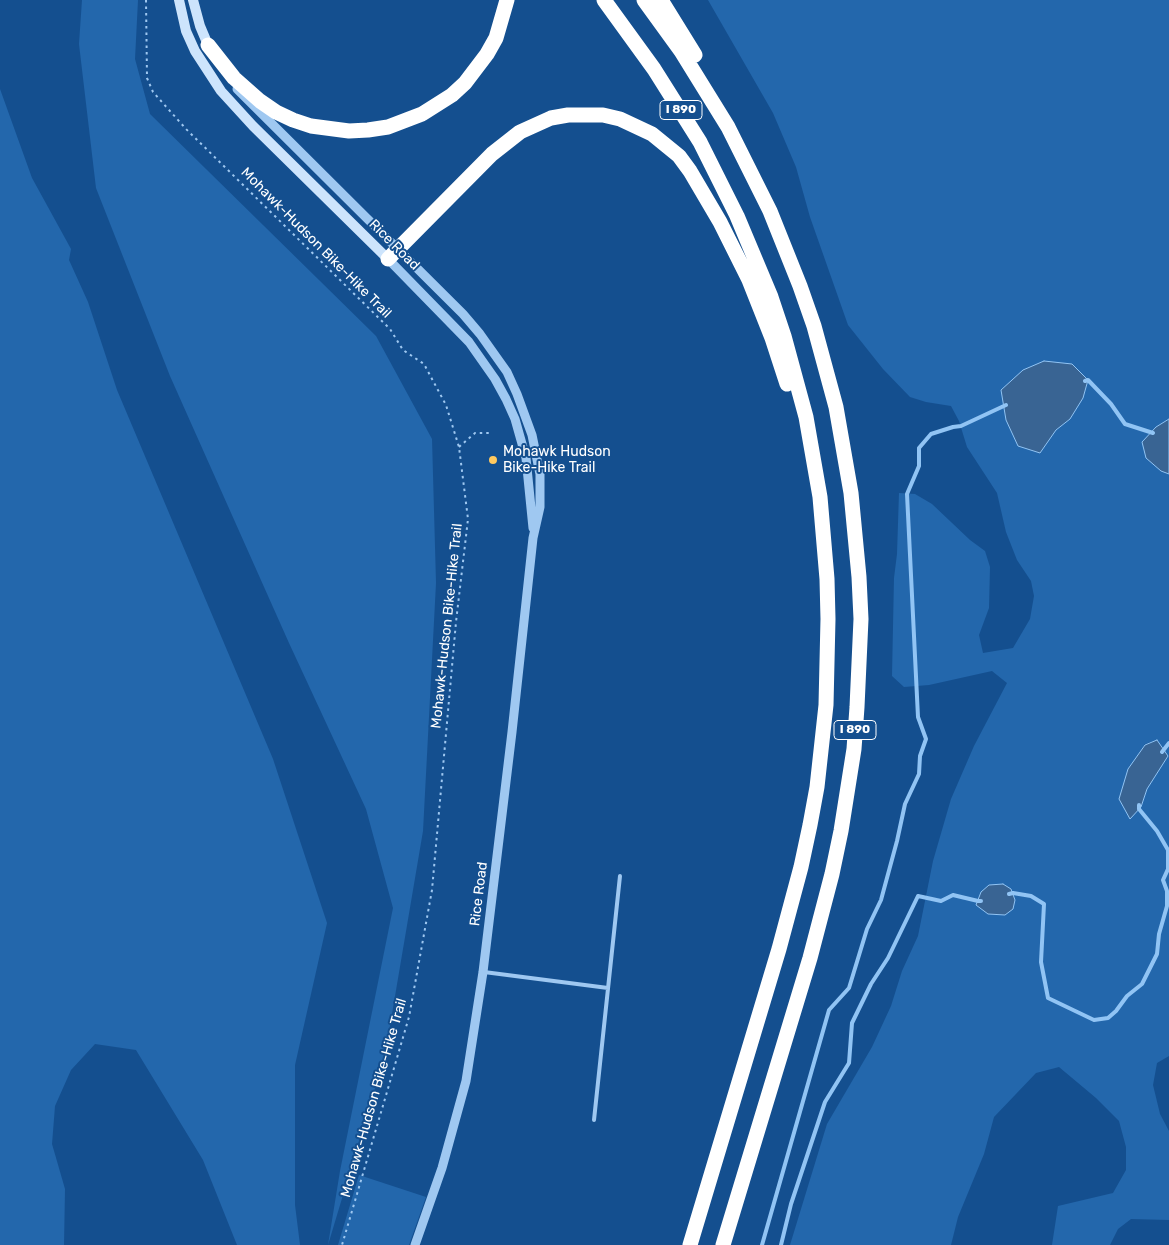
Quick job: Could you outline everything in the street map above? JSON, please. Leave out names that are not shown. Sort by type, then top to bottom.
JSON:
[{"type":"highway","points":[[208,45],[234,78],[260,101],[276,112],[293,120],[321,128],[349,131],[388,127],[422,114],[459,89],[487,54],[502,21],[507,0]]},
{"type":"highway","name":"I 890","points":[[604,0],[677,104],[715,172],[756,258],[784,336],[806,417],[820,498],[827,579],[828,661],[826,705],[815,796],[801,867],[779,950],[690,1245]]},
{"type":"highway","name":"I 890","points":[[644,0],[704,87],[732,134],[770,211],[803,294],[821,350],[836,407],[845,452],[856,534],[861,619],[860,662],[854,749],[843,821],[832,874],[810,958],[723,1245]]},
{"type":"highway","points":[[661,0],[718,96],[758,184]]},
{"type":"highway","points":[[393,254],[506,142],[520,132],[543,121],[568,115],[585,114],[620,119],[652,134],[666,144],[690,171],[749,280],[782,367],[820,498]]},
{"type":"main road","name":"Rice Road","points":[[179,0],[186,31],[195,51],[220,91],[247,120],[393,254]]},
{"type":"main road","name":"Rice Road","points":[[193,0],[200,26],[208,45]]},
{"type":"street","name":"Rice Road","points":[[208,45],[218,64],[246,99],[393,254],[469,342],[495,379],[515,419],[526,458],[533,538]]},
{"type":"street","name":"Rice Road","points":[[393,254],[480,334],[507,372],[518,394],[532,435],[540,474],[540,507],[533,538],[483,972],[466,1081],[442,1168],[415,1245]]},
{"type":"lane","points":[[594,1120],[620,876]]},
{"type":"lane","points":[[483,972],[608,988]]},
{"type":"path","name":"Mohawk-Hudson Bike-Hike Trail","points":[[146,0],[147,78],[153,92],[186,129],[390,329],[403,350],[424,364],[446,405],[459,447],[468,519],[456,622],[432,890],[409,1017],[342,1245]]},
{"type":"path","points":[[459,447],[475,432],[490,433]]},
{"type":"shaded area","points":[[82,0],[138,0],[135,59],[150,114],[376,336],[432,439],[436,583],[423,831],[385,1055],[328,1245],[340,1171],[393,908],[366,809],[289,643],[170,376],[96,188],[79,44]]},
{"type":"shaded area","points":[[708,0],[1169,0],[1169,419],[1156,427],[1142,443],[1161,471],[1169,474],[1169,1056],[1157,1063],[1153,1085],[1160,1114],[1169,1131],[1169,1220],[1131,1219],[1118,1229],[1110,1245],[1052,1245],[1058,1206],[1113,1193],[1126,1170],[1126,1147],[1119,1121],[1096,1098],[1059,1067],[1036,1073],[994,1117],[984,1154],[958,1217],[951,1245],[790,1245],[827,1124],[872,1047],[891,1006],[902,971],[918,936],[933,861],[951,799],[974,746],[1007,683],[992,671],[929,685],[904,687],[892,676],[894,578],[897,554],[899,493],[915,494],[932,504],[970,540],[985,551],[990,567],[989,608],[979,635],[983,653],[1013,648],[1030,619],[1034,596],[1031,581],[1017,560],[1006,532],[997,493],[967,447],[959,421],[951,406],[910,397],[883,369],[848,325],[810,217],[796,167],[773,113]],"holes":[[[1001,390],[1070,418],[1056,430],[1006,420]],[[1157,740],[1168,756],[1147,789],[1141,807],[1130,818],[1119,799],[1129,769],[1145,744]]]},
{"type":"shaded area","points":[[0,89],[32,178],[71,249],[69,260],[88,302],[117,390],[273,759],[327,923],[295,1065],[295,1205],[300,1245],[237,1245],[203,1160],[136,1050],[95,1044],[71,1070],[55,1106],[52,1144],[65,1189],[64,1245],[0,1245]]},
{"type":"shaded area","points":[[1044,361],[1072,364],[1088,380],[1083,398],[1070,419],[1056,430],[1040,453],[1018,446],[1006,420],[1001,390],[1023,370]]},
{"type":"shaded area","points":[[1169,419],[1169,474],[1161,471],[1146,458],[1142,442],[1156,427]]},
{"type":"shaded area","points":[[1157,740],[1168,756],[1147,789],[1141,807],[1130,819],[1119,799],[1128,769],[1145,745]]},
{"type":"shaded area","points":[[1003,884],[1011,889],[1015,900],[1013,909],[1005,915],[988,914],[976,905],[981,892],[989,885]]},
{"type":"shaded area","points":[[359,1175],[426,1197],[409,1245],[338,1245]]},
{"type":"waterway","points":[[1085,381],[1088,380],[1111,404],[1125,424],[1153,433]]},
{"type":"waterway","points":[[762,1245],[829,1010],[849,988],[867,929],[881,900],[905,804],[919,774],[920,756],[926,739],[918,717],[907,494],[919,466],[919,448],[931,434],[961,426],[1006,405]]},
{"type":"waterway","points":[[1162,752],[1169,743]]},
{"type":"waterway","points":[[1009,894],[1031,896],[1044,904],[1041,962],[1048,998],[1094,1020],[1108,1018],[1127,996],[1142,984],[1157,954],[1159,934],[1167,906],[1167,891],[1163,880],[1168,869],[1168,850],[1157,831],[1139,809],[1139,805]]},
{"type":"waterway","points":[[781,1245],[791,1204],[825,1102],[849,1063],[852,1023],[871,984],[888,958],[918,896],[941,901],[953,895],[981,901]]},
{"type":"place","name":"Mohawk Hudson Bike-Hike Trail","points":[[493,460]]}]
